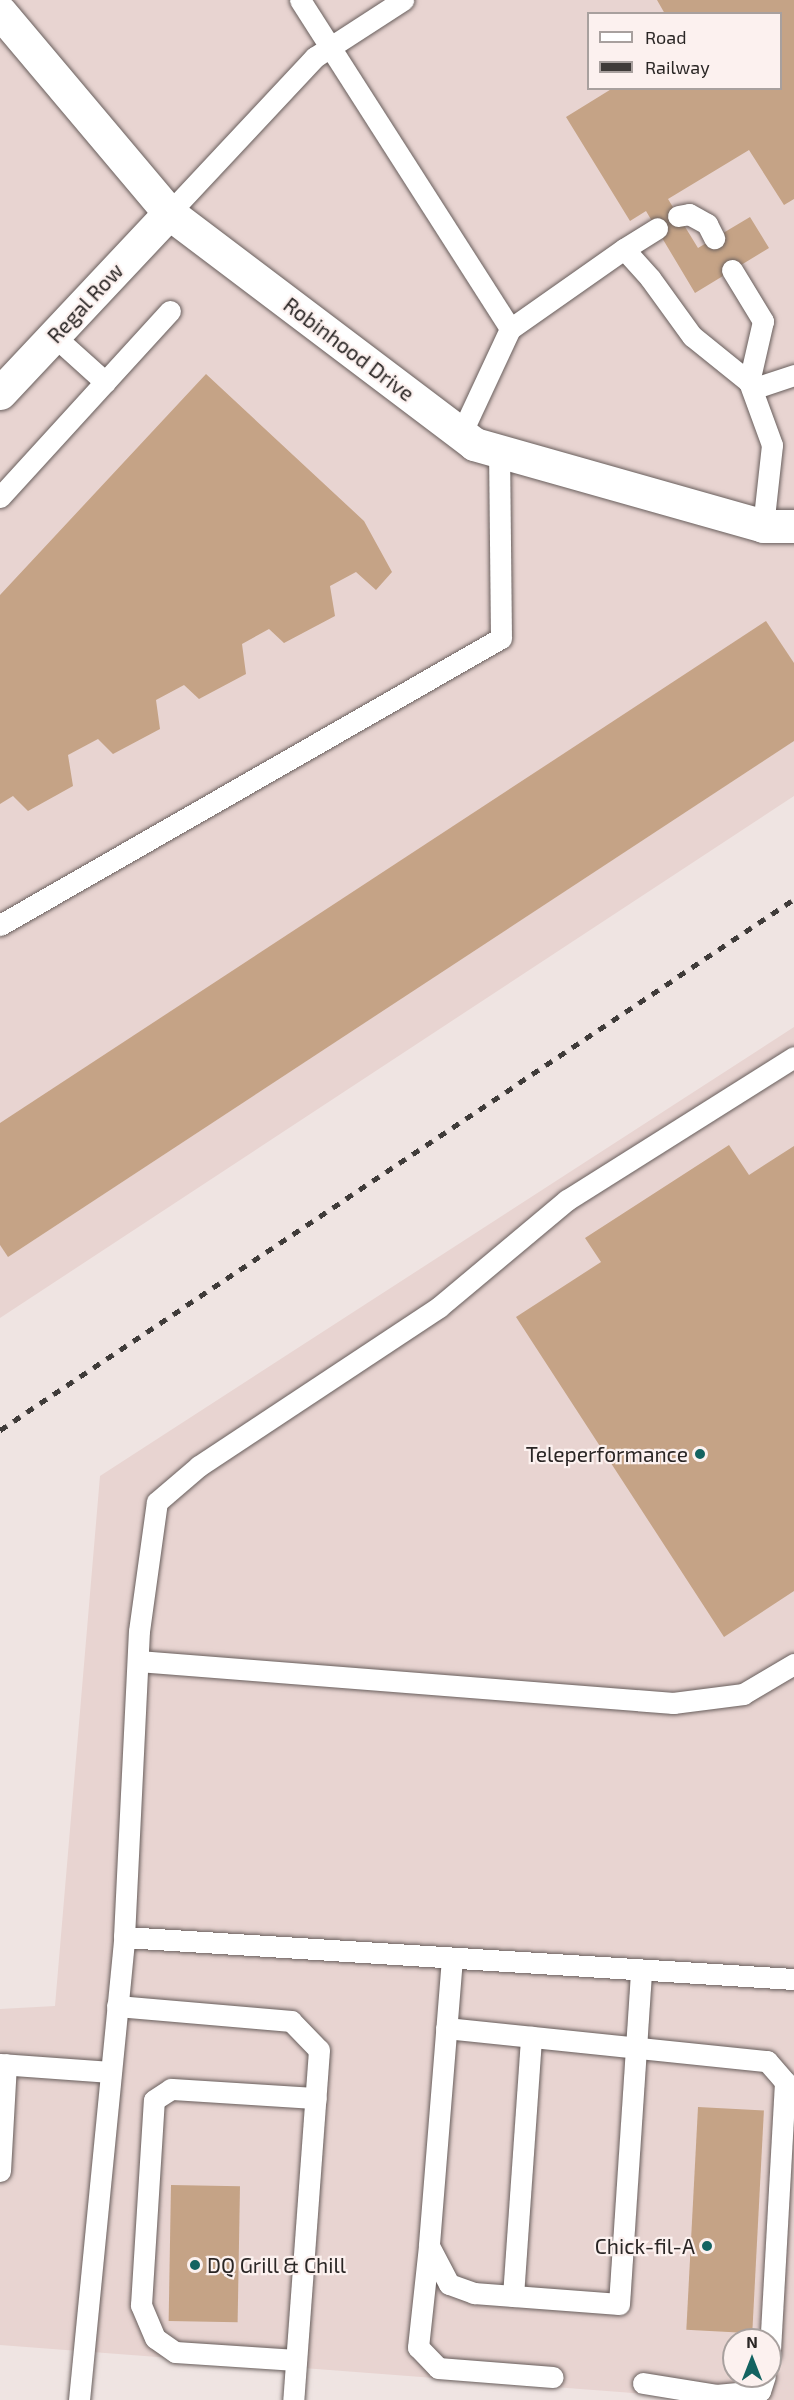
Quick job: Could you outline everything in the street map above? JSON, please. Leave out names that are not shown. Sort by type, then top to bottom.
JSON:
[{"type":"street","points":[[0,3],[5,0]]},
{"type":"street","name":"Robinhood Drive","points":[[0,12],[169,213],[474,444],[779,526]]},
{"type":"street","name":"Regal Row","points":[[0,393],[169,213]]},
{"type":"lane","points":[[300,0],[510,329]]},
{"type":"lane","points":[[169,213],[315,57],[403,0]]},
{"type":"lane","points":[[678,216],[688,214],[706,224],[714,238]]},
{"type":"lane","points":[[461,434],[510,329],[657,228]]},
{"type":"lane","points":[[624,249],[650,278],[692,336],[750,386],[772,445],[779,526]]},
{"type":"lane","points":[[732,270],[763,321],[750,386]]},
{"type":"lane","points":[[0,497],[170,311]]},
{"type":"lane","points":[[54,336],[105,382]]},
{"type":"lane","points":[[750,386],[794,375]]},
{"type":"lane","points":[[0,925],[501,638],[499,452]]},
{"type":"lane","points":[[79,2400],[124,1937],[138,1661],[157,1502],[200,1466],[439,1307],[567,1200],[794,1057]]},
{"type":"lane","points":[[138,1661],[673,1703],[742,1694],[794,1664]]},
{"type":"lane","points":[[124,1937],[794,1979]]},
{"type":"lane","points":[[452,1958],[429,2246],[418,2347],[438,2368],[554,2377]]},
{"type":"lane","points":[[429,2246],[449,2284],[474,2293],[619,2304],[641,1970]]},
{"type":"lane","points":[[117,2006],[291,2021],[319,2050],[293,2400]]},
{"type":"lane","points":[[446,2028],[767,2061],[785,2082],[771,2328]]},
{"type":"lane","points":[[513,2296],[531,2037]]},
{"type":"lane","points":[[0,2171],[3,2064],[111,2072]]},
{"type":"lane","points":[[296,2360],[175,2352],[155,2338],[141,2305],[154,2100],[171,2089],[316,2098]]},
{"type":"lane","points":[[643,2383],[716,2395],[760,2391],[761,2388]]},
{"type":"shaded area","points":[[0,0],[794,0],[794,796],[0,1318]]},
{"type":"shaded area","points":[[794,1027],[794,2400],[725,2400],[0,2345],[0,2009],[55,2006],[100,1476]]},
{"type":"building","points":[[657,0],[794,0],[794,199],[784,205],[749,150],[668,199],[698,248],[750,217],[769,248],[695,293],[646,211],[630,221],[566,117],[610,90],[782,90],[782,12],[664,12]]},
{"type":"building","points":[[206,374],[364,521],[392,572],[376,590],[356,572],[330,586],[335,616],[284,643],[269,629],[242,644],[246,674],[199,699],[184,685],[156,700],[160,729],[113,754],[98,739],[68,755],[73,786],[28,811],[13,796],[0,804],[0,595]]},
{"type":"building","points":[[766,621],[794,663],[794,741],[8,1257],[0,1245],[0,1123]]},
{"type":"building","name":"Teleperformance","points":[[729,1145],[749,1175],[794,1146],[794,1591],[724,1637],[516,1317],[601,1262],[585,1238]]},
{"type":"building","points":[[698,2107],[764,2110],[753,2328],[722,2328],[722,2332],[686,2330]]},
{"type":"building","points":[[171,2185],[240,2186],[238,2322],[169,2321]]},
{"type":"railway","points":[[0,1430],[794,899]]},
{"type":"place","name":"Teleperformance","points":[[700,1454]]},
{"type":"place","name":"Chick-fil-A","points":[[707,2246]]},
{"type":"place","name":"DQ Grill & Chill","points":[[195,2265]]}]
